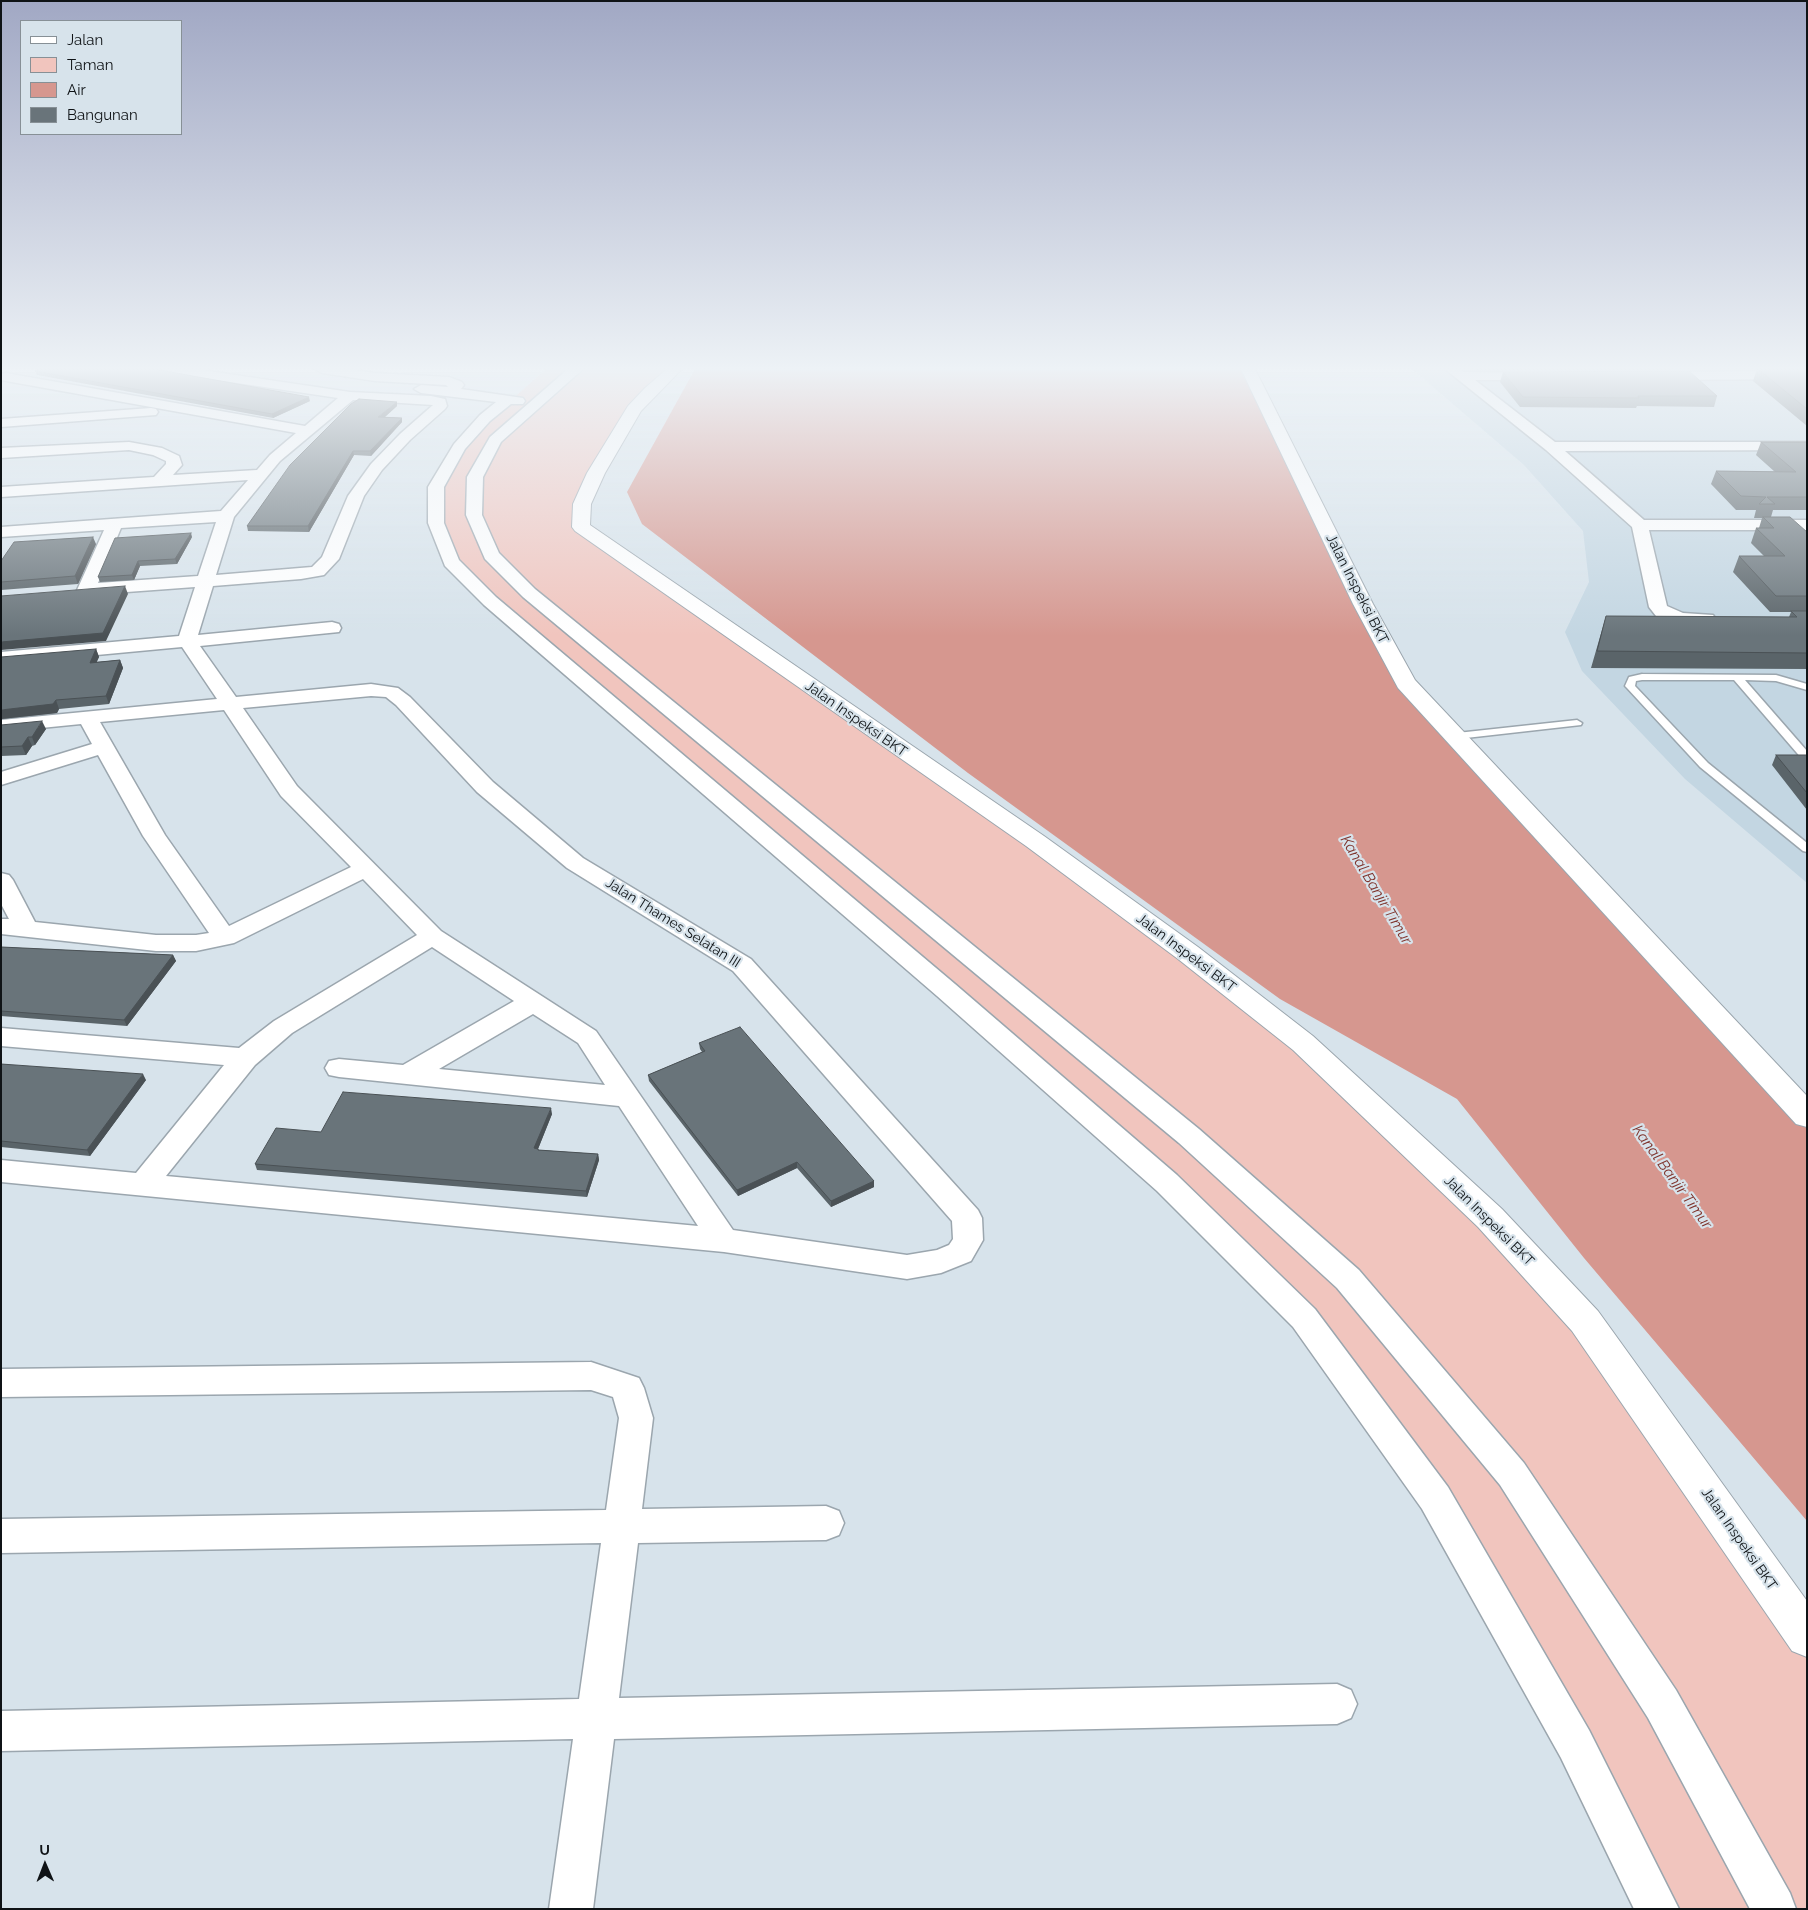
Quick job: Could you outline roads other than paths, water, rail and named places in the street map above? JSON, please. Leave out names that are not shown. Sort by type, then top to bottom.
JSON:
[{"type":"street","points":[[159,481],[174,465],[174,459],[172,458]]},
{"type":"street","points":[[187,640],[226,516],[275,458]]},
{"type":"street","points":[[67,591],[313,573],[322,569],[330,559],[356,496],[376,467],[385,458]]},
{"type":"street","points":[[453,458],[436,487],[436,523],[452,562],[490,602],[938,984],[1167,1183],[1304,1318],[1434,1498],[1575,1744],[1657,1909]]},
{"type":"street","points":[[485,458],[475,476],[474,515],[491,555],[529,594],[1189,1136],[1348,1279],[1512,1474],[1662,1704],[1774,1909]]},
{"type":"street","name":"Jalan Inspeksi BKT","points":[[605,458],[582,504],[581,527],[1035,841],[1188,953],[1303,1043],[1490,1218],[1585,1321],[1807,1637]]},
{"type":"street","name":"Jalan Inspeksi BKT","points":[[1292,458],[1363,604],[1406,683],[1807,1116]]},
{"type":"street","points":[[1564,458],[1640,525],[1658,606],[1662,612],[1670,616],[1688,619],[1723,619]]},
{"type":"street","points":[[1,492],[262,474]]},
{"type":"street","points":[[2,534],[226,516]]},
{"type":"street","points":[[86,590],[115,524]]},
{"type":"street","points":[[1640,525],[1807,525]]},
{"type":"street","points":[[1,658],[332,628]]},
{"type":"street","points":[[187,640],[289,791],[432,936],[587,1037],[724,1240]]},
{"type":"street","name":"Jalan Thames Selatan III","points":[[230,704],[371,690],[391,692],[403,701],[485,787],[576,863],[742,965],[966,1218],[968,1240],[960,1253],[941,1262],[907,1267],[724,1240]]},
{"type":"street","points":[[1,726],[230,704]]},
{"type":"street","points":[[88,717],[154,836],[225,938]]},
{"type":"street","points":[[1,779],[103,747]]},
{"type":"street","points":[[1,926],[156,943],[196,942],[225,938],[366,869]]},
{"type":"street","points":[[1,880],[26,928]]},
{"type":"street","points":[[144,1183],[245,1058],[283,1027],[432,936]]},
{"type":"street","points":[[407,1075],[533,1002]]},
{"type":"street","points":[[1,1037],[245,1058]]},
{"type":"street","points":[[339,1068],[628,1097]]},
{"type":"street","points":[[1,1171],[144,1183],[724,1240]]},
{"type":"street","points":[[1,1383],[591,1376],[627,1388],[636,1418],[571,1909]]},
{"type":"street","points":[[1,1536],[826,1523]]},
{"type":"street","points":[[1,1731],[1336,1704]]},
{"type":"lane","points":[[1807,687],[1776,678],[1737,677],[1642,677],[1632,679],[1630,686],[1704,764],[1807,849]]},
{"type":"lane","points":[[1737,677],[1807,758]]},
{"type":"lane","points":[[1457,736],[1577,723]]},
{"type":"water","name":"Kanal Banjir Timur","points":[[646,458],[1285,458],[1393,674],[1807,1124],[1807,1521],[1584,1258],[1457,1099],[1280,999],[968,773],[642,524],[627,492]]}]
